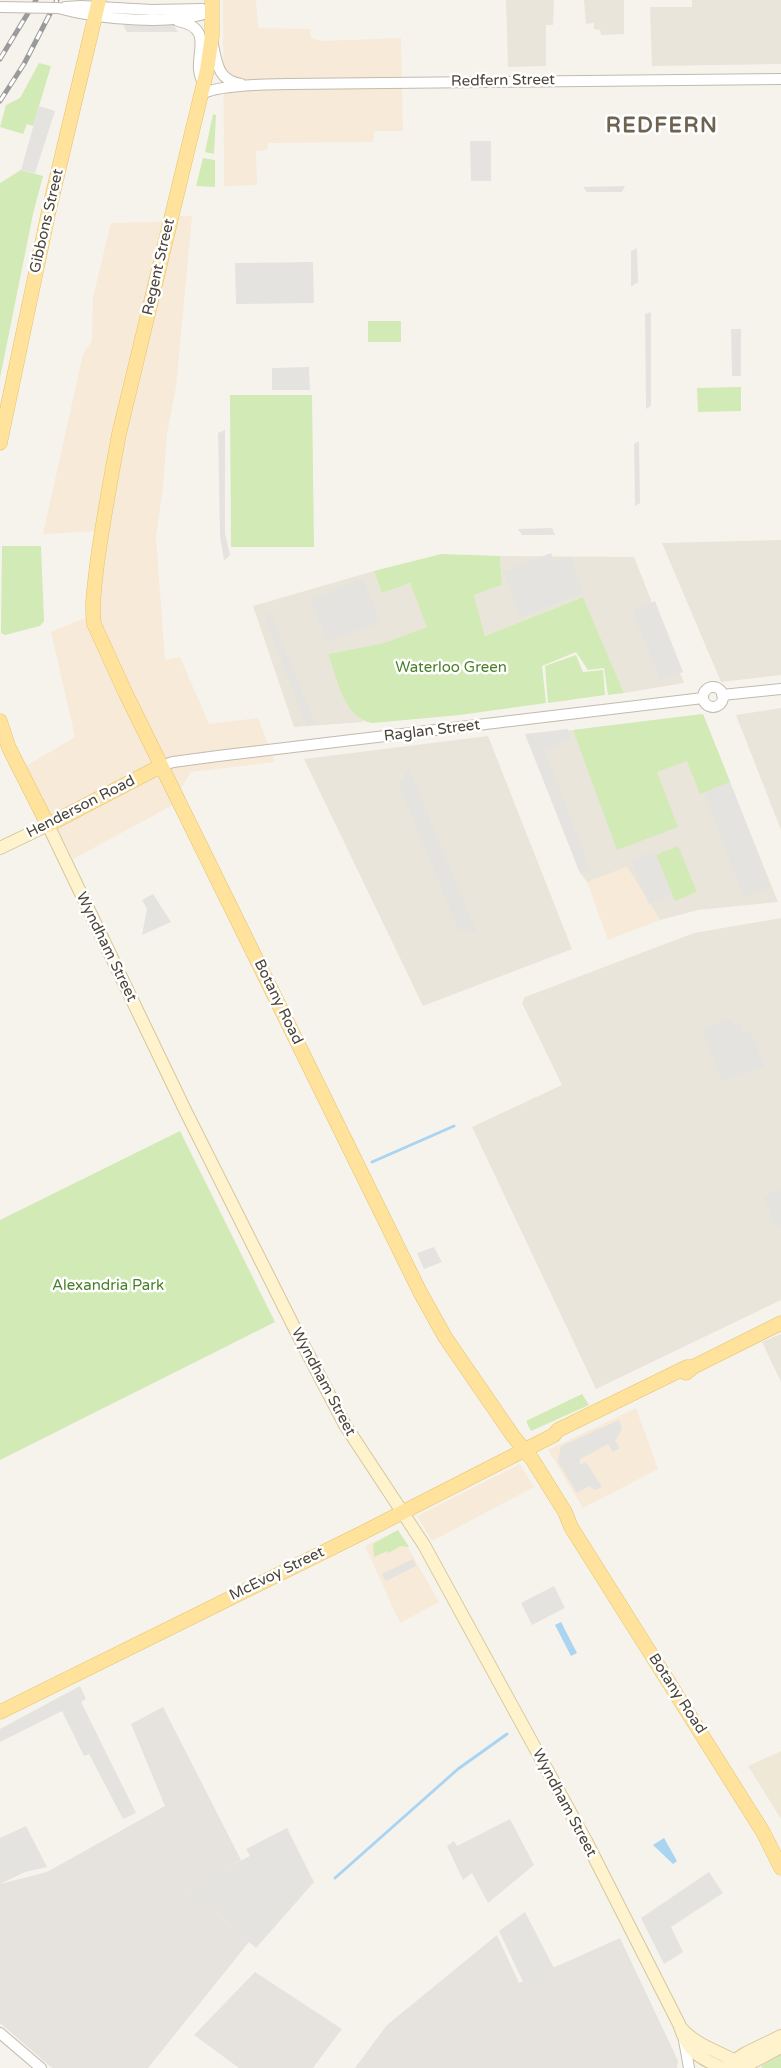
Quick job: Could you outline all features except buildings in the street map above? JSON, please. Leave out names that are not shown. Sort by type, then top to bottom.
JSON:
[{"type":"main road","name":"Regent Street","points":[[101,535],[119,434],[202,90],[212,36],[212,6]]},
{"type":"main road","name":"Gibbons Street","points":[[0,443],[45,225],[97,8]]},
{"type":"main road","name":"Botany Road","points":[[101,535],[93,591],[94,624],[161,766],[420,1292],[445,1337],[523,1450],[536,1475],[569,1523],[764,1832],[781,1868]]},
{"type":"main road","name":"Wyndham Street","points":[[0,722],[9,748],[179,1098],[295,1329],[345,1425],[424,1545],[586,1840],[679,2025],[684,2040]]},
{"type":"main road","name":"Henderson Road","points":[[0,848],[161,766]]},
{"type":"main road","name":"McEvoy Street","points":[[0,1712],[401,1513],[558,1430],[781,1323]]},
{"type":"main road","name":"Wyndham Street","points":[[679,2025],[698,2042],[733,2066]]},
{"type":"main road","points":[[733,2066],[781,2036]]},
{"type":"main road","points":[[684,2040],[691,2051],[733,2066],[781,2047]]},
{"type":"street","points":[[0,7],[81,6],[169,19],[191,25],[200,34],[202,43],[198,69],[202,90]]},
{"type":"street","points":[[97,8],[197,9],[212,6]]},
{"type":"street","points":[[169,19],[197,16],[212,6]]},
{"type":"street","points":[[212,36],[217,65],[221,74],[233,82],[253,85]]},
{"type":"street","name":"Redfern Street","points":[[202,90],[253,85],[781,79]]},
{"type":"street","name":"Raglan Street","points":[[161,766],[208,757],[703,698],[704,692],[712,687],[719,689],[722,695],[781,689]]},
{"type":"street","points":[[0,2033],[41,2068]]},
{"type":"street","points":[[684,2040],[689,2068]]},
{"type":"shaded area","points":[[223,0],[256,0],[258,28],[310,29],[311,38],[323,41],[401,38],[403,131],[374,131],[373,142],[268,143],[267,150],[256,151],[257,185],[224,186]]},
{"type":"shaded area","points":[[506,0],[554,0],[553,25],[546,25],[546,66],[508,67]]},
{"type":"shaded area","points":[[584,0],[624,0],[624,34],[601,35],[600,30],[594,29],[594,23],[586,24]]},
{"type":"shaded area","points":[[692,0],[781,0],[781,64],[652,66],[650,7],[692,7]]},
{"type":"shaded area","points":[[123,25],[174,26],[178,32],[127,32]]},
{"type":"shaded area","points":[[39,106],[55,111],[35,173],[21,170]]},
{"type":"shaded area","points":[[470,141],[491,141],[491,181],[471,181]]},
{"type":"shaded area","points":[[625,186],[622,192],[587,192],[583,187]]},
{"type":"shaded area","points":[[168,216],[192,216],[176,387],[167,434],[156,537],[165,660],[180,657],[209,724],[258,718],[275,762],[191,772],[171,806],[73,859],[26,766],[75,737],[51,632],[88,617],[98,531],[43,534],[83,354],[92,341],[93,297],[111,223],[158,222]]},
{"type":"shaded area","points":[[637,248],[638,282],[631,287],[631,251]]},
{"type":"shaded area","points":[[313,262],[314,303],[236,304],[235,263]]},
{"type":"shaded area","points":[[651,312],[651,406],[646,409],[645,314]]},
{"type":"shaded area","points":[[731,329],[741,329],[741,376],[732,376]]},
{"type":"shaded area","points":[[309,367],[310,390],[272,390],[272,368]]},
{"type":"shaded area","points":[[225,430],[225,533],[230,555],[224,561],[220,536],[218,433]]},
{"type":"shaded area","points":[[639,441],[640,503],[635,506],[634,444]]},
{"type":"shaded area","points":[[552,528],[555,535],[522,535],[518,529]]},
{"type":"shaded area","points":[[781,540],[781,675],[721,682],[662,543]]},
{"type":"shaded area","points":[[551,553],[554,562],[570,556],[584,593],[521,617],[503,572]]},
{"type":"shaded area","points":[[500,556],[634,557],[684,683],[624,693],[583,597],[485,636],[474,595],[502,585]]},
{"type":"shaded area","points":[[374,571],[382,593],[410,583],[428,627],[384,643],[328,654],[364,722],[294,727],[253,606]]},
{"type":"shaded area","points":[[363,578],[380,622],[327,642],[310,599]]},
{"type":"shaded area","points":[[655,601],[683,672],[661,681],[632,610]]},
{"type":"shaded area","points":[[270,612],[315,723],[307,726],[264,616]]},
{"type":"shaded area","points":[[781,708],[781,830],[736,715]]},
{"type":"shaded area","points":[[703,714],[778,902],[698,910],[660,920],[627,867],[587,882],[580,873],[525,734]]},
{"type":"shaded area","points":[[568,729],[570,740],[545,751],[590,870],[580,873],[525,734]]},
{"type":"shaded area","points":[[488,736],[572,949],[423,1006],[304,759]]},
{"type":"shaded area","points":[[409,769],[477,933],[458,929],[399,785]]},
{"type":"shaded area","points":[[730,782],[770,887],[744,898],[704,793]]},
{"type":"shaded area","points":[[655,851],[672,895],[649,904],[631,860]]},
{"type":"shaded area","points":[[627,867],[660,920],[608,940],[587,882]]},
{"type":"shaded area","points":[[153,894],[171,922],[142,935],[147,909],[142,900]]},
{"type":"shaded area","points":[[781,918],[781,1300],[596,1389],[472,1127],[562,1085],[522,1003],[525,997],[694,933]]},
{"type":"shaded area","points":[[729,1019],[733,1024],[741,1024],[744,1033],[750,1031],[765,1066],[722,1082],[702,1029]]},
{"type":"shaded area","points":[[781,1189],[781,1226],[776,1228],[763,1196]]},
{"type":"shaded area","points":[[434,1247],[442,1262],[424,1269],[417,1253]]},
{"type":"shaded area","points":[[781,1334],[781,1382],[762,1342]]},
{"type":"shaded area","points":[[636,1408],[658,1469],[583,1508],[548,1450]]},
{"type":"shaded area","points":[[619,1420],[622,1429],[615,1441],[620,1448],[613,1452],[608,1444],[580,1459],[579,1465],[586,1462],[602,1487],[595,1490],[589,1486],[577,1493],[558,1462],[561,1446]]},
{"type":"shaded area","points":[[520,1464],[534,1487],[432,1541],[417,1516]]},
{"type":"shaded area","points":[[398,1530],[439,1602],[400,1623],[365,1546]]},
{"type":"shaded area","points":[[413,1559],[416,1566],[386,1581],[382,1574]]},
{"type":"shaded area","points":[[554,1586],[565,1608],[532,1625],[521,1603]]},
{"type":"shaded area","points":[[80,1686],[86,1699],[81,1702],[136,1813],[123,1819],[89,1754],[84,1756],[62,1711],[0,1742],[0,1729]]},
{"type":"shaded area","points":[[163,1707],[241,1860],[187,1889],[249,1942],[148,2068],[52,2068],[0,2023],[0,1884],[47,1872],[165,1806],[131,1724]]},
{"type":"shaded area","points":[[781,1751],[781,1819],[748,1766]]},
{"type":"shaded area","points":[[510,1819],[534,1865],[488,1903],[472,1873],[463,1880],[447,1846],[454,1841],[457,1846]]},
{"type":"shaded area","points":[[26,1826],[47,1867],[25,1872],[0,1884],[0,1838]]},
{"type":"shaded area","points":[[287,1828],[314,1882],[256,1948],[186,1888],[250,1856],[246,1849]]},
{"type":"shaded area","points":[[709,1872],[723,1893],[671,1927],[683,1952],[664,1964],[641,1918]]},
{"type":"shaded area","points":[[525,1912],[555,1970],[525,1986],[499,1931]]},
{"type":"shaded area","points":[[497,1935],[519,1983],[620,1938],[678,2061],[677,2068],[355,2068],[387,2025]]},
{"type":"shaded area","points":[[255,1972],[342,2029],[313,2068],[239,2068],[194,2035]]},
{"type":"green space","points":[[39,63],[51,66],[33,126],[27,124],[23,134],[0,127],[6,105],[20,98]]},
{"type":"green space","points":[[213,114],[216,115],[214,154],[205,152]]},
{"type":"green space","points":[[203,158],[215,160],[215,187],[196,186]]},
{"type":"green space","points":[[21,170],[43,176],[33,214],[0,378],[0,183]]},
{"type":"green space","points":[[368,321],[401,321],[401,342],[368,342]]},
{"type":"green space","points":[[741,387],[741,411],[698,412],[697,388]]},
{"type":"green space","points":[[230,395],[312,395],[314,547],[231,547]]},
{"type":"green space","points":[[2,546],[41,546],[44,621],[40,626],[5,635],[1,633]]},
{"type":"green space","name":"Waterloo Green","points":[[441,554],[500,556],[502,585],[474,595],[485,636],[583,597],[624,693],[608,695],[604,668],[588,670],[576,652],[542,666],[546,703],[460,715],[372,723],[362,720],[354,713],[342,695],[328,654],[384,643],[427,627],[410,583],[382,593],[374,571]]},
{"type":"green space","name":"Waterloo Green","points":[[576,655],[583,672],[603,670],[605,695],[548,703],[545,666]]},
{"type":"green space","points":[[703,714],[730,782],[700,794],[687,761],[657,772],[678,827],[617,850],[573,730]]},
{"type":"green space","points":[[678,846],[697,892],[675,901],[656,855]]},
{"type":"green space","name":"Alexandria Park","points":[[180,1131],[275,1322],[0,1460],[0,1220]]},
{"type":"green space","points":[[582,1394],[589,1405],[531,1431],[526,1421]]},
{"type":"green space","points":[[398,1530],[409,1547],[401,1546],[374,1557],[373,1544]]},
{"type":"green space","points":[[781,2055],[781,2068],[761,2068],[763,2065]]},
{"type":"water","points":[[561,1622],[577,1653],[571,1656],[555,1625]]},
{"type":"water","points":[[664,1838],[677,1861],[673,1864],[653,1845]]},
{"type":"waterway","points":[[372,1162],[454,1126]]},
{"type":"waterway","points":[[335,1878],[458,1769],[507,1734]]},
{"type":"railway","points":[[0,59],[36,0]]},
{"type":"railway","points":[[0,101],[24,64],[57,0]]},
{"type":"district","name":"REDFERN","points":[[662,126]]}]
